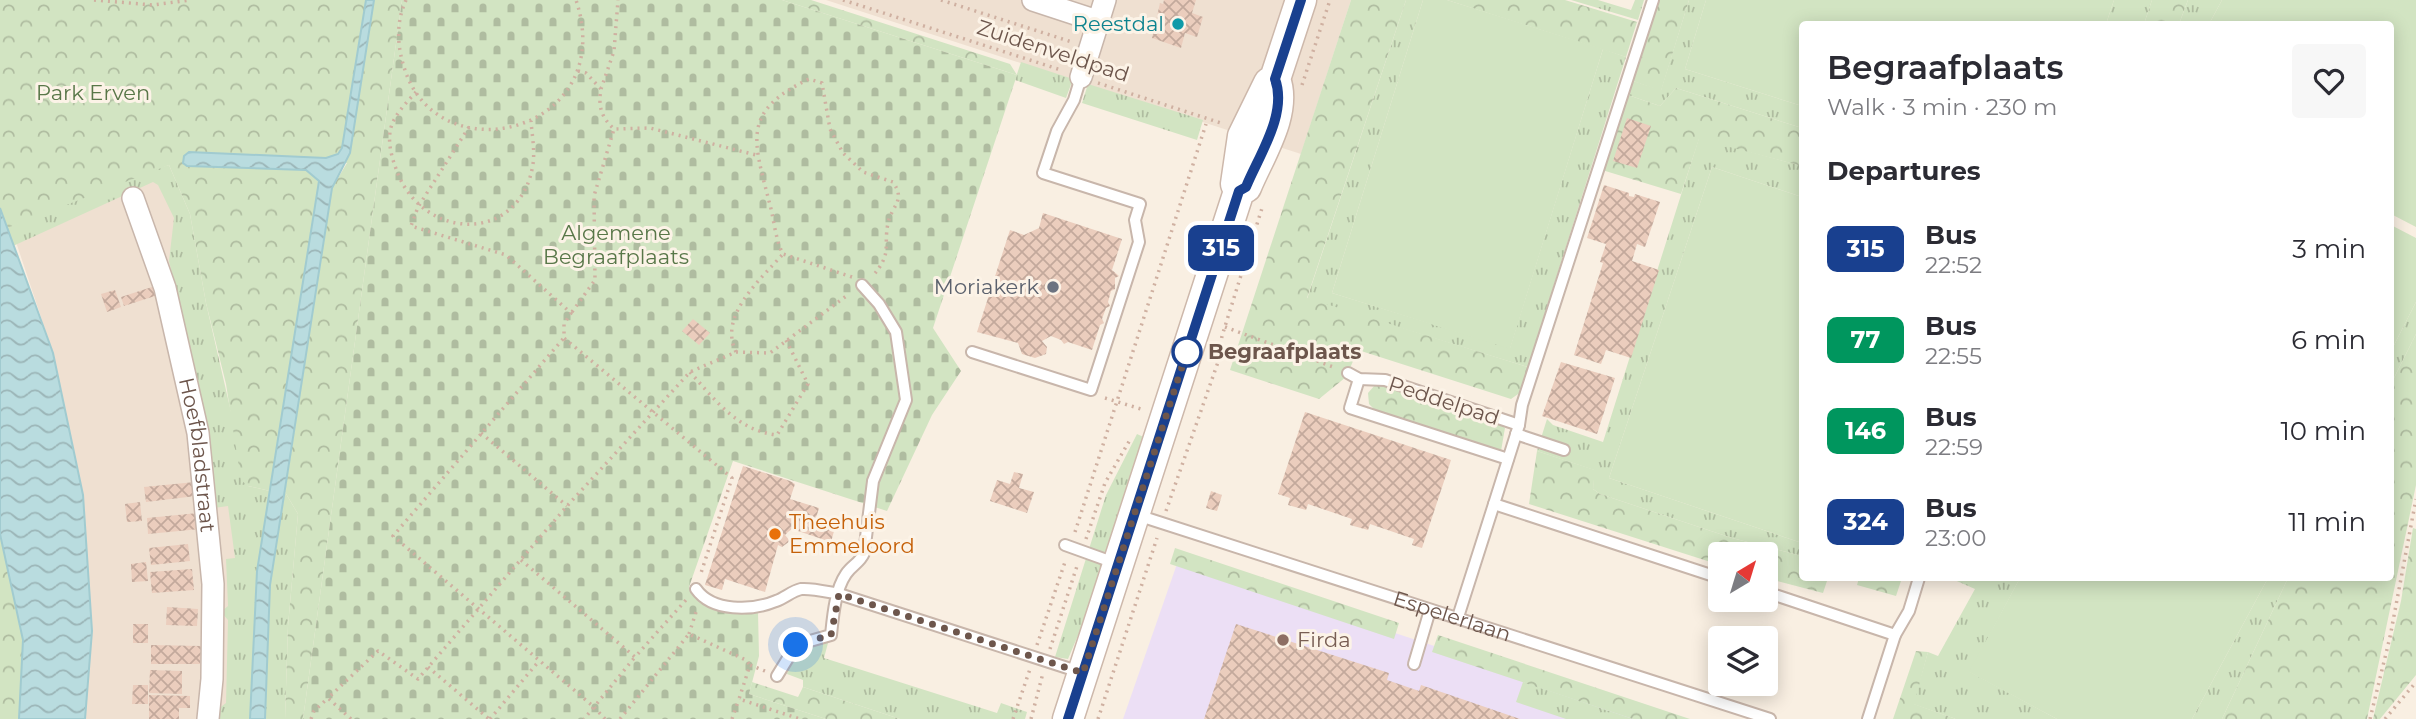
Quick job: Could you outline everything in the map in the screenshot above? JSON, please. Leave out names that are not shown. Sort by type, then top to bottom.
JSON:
[{"type":"main road","points":[[1068,719],[1135,514],[1253,192],[1246,187],[1272,134],[1278,87],[1288,85],[1301,0]]},
{"type":"street","points":[[1033,0],[1097,21]]},
{"type":"street","points":[[1081,77],[1105,0]]},
{"type":"street","name":"Hoefbladstraat","points":[[133,198],[165,288],[198,433],[213,584],[212,679],[208,719]]},
{"type":"lane","points":[[1564,450],[1518,430],[1522,405],[1653,0]]},
{"type":"lane","points":[[972,352],[1091,390],[1139,242],[1135,220],[1140,204],[1043,173],[1057,131],[1074,100],[1081,77]]},
{"type":"lane","points":[[777,676],[796,645],[831,635],[846,574],[860,562],[864,553],[873,481],[906,400],[896,332],[879,304],[862,285]]},
{"type":"lane","name":"Peddelpad","points":[[1348,373],[1359,379],[1385,380],[1518,430],[1458,617]]},
{"type":"lane","points":[[1359,379],[1350,408],[1508,460]]},
{"type":"lane","points":[[1494,503],[1708,574]]},
{"type":"lane","name":"Espelerlaan","points":[[1135,514],[1770,719]]},
{"type":"lane","points":[[1068,546],[1118,564]]},
{"type":"lane","points":[[1868,719],[1895,635],[1909,611],[1918,581]]},
{"type":"lane","points":[[699,593],[728,606],[750,608],[767,605],[799,590],[839,594],[1083,673]]},
{"type":"lane","points":[[1778,596],[1895,635]]},
{"type":"lane","points":[[1414,664],[1430,610]]},
{"type":"path","points":[[94,0],[153,5],[190,0]]},
{"type":"path","points":[[406,0],[398,31],[399,52],[416,92],[449,120],[490,130],[531,121],[558,100],[578,71],[584,46],[583,20],[576,0]]},
{"type":"path","points":[[618,0],[614,51],[599,100],[604,119],[614,129],[650,128],[717,148],[757,156]]},
{"type":"path","name":"Zuidenveldpad","points":[[843,0],[1212,120]]},
{"type":"path","points":[[941,0],[1068,41]]},
{"type":"path","points":[[1288,85],[1330,0]]},
{"type":"path","points":[[578,71],[586,73],[601,89]]},
{"type":"path","points":[[311,719],[314,711],[378,651],[418,679],[567,506],[690,372],[736,352],[770,354],[872,278],[885,258],[888,222],[900,200],[899,192],[893,182],[863,173],[843,153],[830,129],[822,83],[813,79],[803,82],[777,99],[763,114],[755,130],[757,156],[783,254]]},
{"type":"path","points":[[416,92],[400,110],[390,131],[392,158],[402,184],[418,207],[438,219],[466,226],[497,220],[514,206],[533,166],[531,121]]},
{"type":"path","points":[[1013,719],[1206,124]]},
{"type":"path","points":[[469,127],[418,207],[411,226],[506,255],[571,313]]},
{"type":"path","points":[[605,719],[393,536],[564,338],[564,324],[595,280],[594,196],[614,129]]},
{"type":"path","points":[[1166,511],[1218,362],[1253,192]]},
{"type":"path","points":[[783,254],[850,275],[862,285]]},
{"type":"path","points":[[736,352],[730,340],[730,328],[740,307],[783,254]]},
{"type":"path","points":[[1225,327],[1348,373]]},
{"type":"path","points":[[564,338],[732,478],[689,634],[620,719]]},
{"type":"path","points":[[690,372],[726,412],[756,433],[777,435],[808,384],[786,340]]},
{"type":"path","points":[[1095,395],[1140,410]]},
{"type":"path","points":[[1137,419],[1142,404]]},
{"type":"path","points":[[1031,719],[1105,483],[1127,447],[1134,429]]},
{"type":"path","points":[[481,433],[567,506]]},
{"type":"path","points":[[2370,719],[2390,637],[2414,522],[2416,499]]},
{"type":"path","points":[[1098,719],[1157,537]]},
{"type":"path","points":[[521,560],[635,657]]},
{"type":"path","points":[[584,719],[635,657],[699,593]]},
{"type":"path","points":[[689,634],[752,665],[732,719]]},
{"type":"path","points":[[428,667],[490,719],[540,661]]},
{"type":"path","points":[[2385,719],[2416,682]]},
{"type":"path","points":[[328,698],[351,719]]},
{"type":"path","points":[[739,699],[800,719]]},
{"type":"shaded area","points":[[826,0],[1351,0],[1301,154]]},
{"type":"shaded area","points":[[149,170],[162,188],[176,218],[219,483],[278,502],[257,719],[85,719],[92,631],[83,495],[53,353],[12,230]]},
{"type":"shaded area","name":"Firda","points":[[1178,561],[1654,719],[1123,719]]},
{"type":"green space","name":"Park Erven","points":[[0,0],[402,0],[303,719],[285,719],[288,626],[298,514],[285,492],[332,188],[347,163],[184,163],[187,166],[306,170],[319,180],[270,491],[248,486],[241,480],[226,384],[206,303],[190,214],[169,165],[7,228],[0,208]]},
{"type":"green space","name":"Algemene Begraafplaats","points":[[402,0],[782,0],[1017,75],[933,328],[961,371],[932,415],[887,511],[733,461],[689,587],[704,600],[720,608],[758,612],[759,656],[749,694],[826,719],[303,719]]},
{"type":"green space","points":[[782,0],[811,0],[1010,64],[1017,75]]},
{"type":"green space","points":[[1351,0],[1406,0],[1307,298],[1528,367],[1521,392],[1511,399],[1358,350],[1346,377],[1319,399],[1230,370]]},
{"type":"green space","points":[[1406,0],[1423,0],[1332,293],[1510,348],[1603,49],[1626,57],[1528,367],[1307,299]]},
{"type":"green space","points":[[1423,0],[1447,0],[1603,49],[1510,349],[1332,293]]},
{"type":"green space","points":[[1447,0],[1565,0],[1637,22],[1626,57]]},
{"type":"green space","points":[[1571,0],[1598,0],[1631,10],[1635,0],[1644,0],[1638,20]]},
{"type":"green space","points":[[1658,0],[1689,0],[1661,91],[1633,81]]},
{"type":"green space","points":[[1689,0],[1706,0],[1685,69],[1799,105],[1799,127],[1676,88],[1660,106],[1625,94],[1633,81],[1661,90]]},
{"type":"green space","points":[[1706,0],[2114,0],[2107,21],[1799,21],[1799,105],[1685,69]]},
{"type":"green space","points":[[2114,0],[2152,0],[2145,21],[2107,21]]},
{"type":"green space","points":[[2152,0],[2188,0],[2180,21],[2145,21]]},
{"type":"green space","points":[[2188,0],[2222,0],[2211,21],[2180,21]]},
{"type":"green space","points":[[2222,0],[2416,0],[2416,227],[2394,216],[2394,21],[2211,21]]},
{"type":"green space","points":[[1021,62],[1073,79],[1066,98],[1015,80]]},
{"type":"green space","points":[[1088,84],[1203,120],[1197,140],[1082,103]]},
{"type":"green space","points":[[1676,88],[1799,127],[1799,165],[1699,139],[1681,194],[1602,170],[1625,94],[1660,106]]},
{"type":"green space","points":[[1699,138],[1799,165],[1799,196],[1712,167],[1609,478],[1799,542],[1799,555],[1778,550],[1778,542],[1748,542],[1732,538],[1600,494],[1593,489],[1594,470],[1537,451],[1547,419],[1553,425],[1603,442]]},
{"type":"green space","points":[[169,165],[190,214],[206,303],[248,486],[270,491],[257,571],[250,719],[216,719],[218,709],[226,703],[228,620],[221,612],[228,606],[226,559],[235,558],[228,506],[214,508],[200,390],[169,261],[174,218],[158,185],[153,182],[13,246],[7,228],[107,182]]},
{"type":"green space","points":[[1712,167],[1799,196],[1799,542],[1609,478]]},
{"type":"green space","points":[[2394,227],[2416,238],[2416,302],[2394,345]]},
{"type":"green space","points":[[2416,302],[2416,334],[2394,378],[2394,345]]},
{"type":"green space","points":[[2416,334],[2416,485],[2367,719],[2222,719],[2287,581],[2394,581],[2394,378]]},
{"type":"green space","points":[[1375,385],[1385,385],[1498,422],[1505,428],[1501,451],[1376,411],[1369,404],[1368,393]]},
{"type":"green space","points":[[1137,434],[1148,439],[1106,569],[1068,659],[1055,657],[1106,495]]},
{"type":"green space","points":[[1537,451],[1595,470],[1593,489],[1600,494],[1748,542],[1708,542],[1708,561],[1529,504]]},
{"type":"green space","points":[[285,492],[298,514],[288,626],[285,719],[265,719],[270,585]]},
{"type":"green space","points":[[2413,528],[2416,529],[2416,675],[2380,719],[2373,719],[2401,601]]},
{"type":"green space","points":[[0,534],[23,640],[19,719],[0,719]]},
{"type":"green space","points":[[1175,548],[1399,623],[1394,639],[1170,564]]},
{"type":"green space","points":[[1778,550],[1799,555],[1799,581],[1827,581],[1823,593],[1778,581]]},
{"type":"green space","points":[[1858,581],[1901,581],[1896,596],[1857,585]]},
{"type":"green space","points":[[1957,581],[2018,581],[1970,672],[2057,719],[1956,719],[1913,704],[1928,652],[1938,656],[1975,589]]},
{"type":"green space","points":[[2018,581],[2266,581],[2192,719],[2057,719],[1969,672]]},
{"type":"green space","points":[[2266,581],[2287,581],[2222,719],[2192,719]]},
{"type":"green space","points":[[1438,635],[1690,719],[1633,719],[1432,652]]},
{"type":"green space","points":[[828,643],[824,658],[997,713],[1001,703],[1027,712],[1025,719],[900,719],[803,687],[803,680],[787,674],[802,651],[814,645]]},
{"type":"green space","points":[[1916,651],[1928,652],[1914,704],[1956,719],[1893,719]]},
{"type":"green space","points":[[752,682],[798,697],[803,687],[900,719],[826,719],[749,694]]},
{"type":"green space","points":[[1523,682],[1633,719],[1566,719],[1516,702]]},
{"type":"water","points":[[366,0],[374,0],[350,153],[332,188],[270,585],[265,719],[250,719],[257,571],[319,181],[306,170],[187,166],[183,163],[184,156],[189,152],[326,158],[338,154],[342,148]]},
{"type":"water","points":[[0,208],[53,353],[83,495],[92,631],[85,719],[19,719],[23,640],[0,534]]},
{"type":"building","name":"Reestdal","points":[[1164,0],[1196,0],[1192,13],[1203,17],[1197,37],[1185,33],[1181,48],[1152,38],[1160,3],[1163,4]]},
{"type":"building","points":[[1627,118],[1651,126],[1637,168],[1613,161]]},
{"type":"building","points":[[1604,185],[1629,193],[1629,196],[1634,197],[1635,194],[1660,202],[1645,247],[1637,244],[1632,261],[1659,270],[1631,358],[1606,350],[1601,364],[1574,355],[1603,263],[1600,262],[1606,244],[1587,238]]},
{"type":"building","name":"Moriakerk","points":[[1043,213],[1122,239],[1112,270],[1119,276],[1115,278],[1115,289],[1111,291],[1108,302],[1110,306],[1106,308],[1102,319],[1104,323],[1100,325],[1092,350],[1068,342],[1064,344],[1051,336],[1042,341],[1047,347],[1046,354],[1035,358],[1022,354],[1018,343],[977,332],[1010,230],[1024,235],[1039,228]]},
{"type":"building","points":[[155,286],[158,295],[124,306],[121,297]]},
{"type":"building","points":[[115,290],[121,307],[107,312],[101,294]]},
{"type":"building","points":[[693,319],[710,333],[699,345],[682,331]]},
{"type":"building","points":[[1561,362],[1615,378],[1597,434],[1542,416]]},
{"type":"building","points":[[1305,412],[1451,460],[1422,548],[1412,545],[1414,539],[1370,524],[1368,530],[1350,525],[1352,519],[1308,504],[1306,510],[1288,505],[1290,498],[1278,494]]},
{"type":"building","points":[[743,466],[795,484],[790,499],[819,508],[816,518],[836,524],[831,542],[792,529],[788,532],[785,535],[790,541],[782,547],[778,545],[765,592],[725,579],[722,590],[705,585]]},
{"type":"building","points":[[1014,472],[1023,474],[1019,488],[1034,492],[1027,513],[990,501],[997,480],[1010,484]]},
{"type":"building","points":[[195,482],[196,496],[146,502],[144,487]]},
{"type":"building","points":[[1211,491],[1222,495],[1217,511],[1206,508]]},
{"type":"building","points":[[140,502],[142,521],[127,522],[125,504]]},
{"type":"building","points":[[198,513],[200,529],[148,534],[147,518]]},
{"type":"building","points":[[188,544],[190,561],[151,565],[149,548]]},
{"type":"building","points":[[146,562],[148,581],[132,582],[131,564]]},
{"type":"building","points":[[192,569],[194,590],[152,593],[150,572]]},
{"type":"building","points":[[167,607],[198,609],[197,626],[166,625]]},
{"type":"building","points":[[133,624],[148,624],[148,643],[133,643]]},
{"type":"building","points":[[1236,624],[1389,673],[1387,680],[1419,691],[1421,685],[1520,719],[1204,719]]},
{"type":"building","points":[[151,645],[201,646],[200,664],[151,664]]},
{"type":"building","points":[[150,670],[182,671],[182,694],[149,693]]},
{"type":"building","points":[[133,685],[148,685],[148,704],[132,704]]},
{"type":"building","points":[[149,695],[190,696],[190,708],[179,708],[179,719],[149,719]]},
{"type":"bus line","name":"315","points":[[1068,719],[1239,191],[1246,187],[1272,134],[1278,87],[1275,79],[1301,0]]},
{"type":"place","name":"Reestdal","points":[[1178,24]]},
{"type":"place","name":"Moriakerk","points":[[1053,287]]},
{"type":"place","name":"Begraafplaats","points":[[1187,352]]},
{"type":"place","name":"Theehuis Emmeloord","points":[[775,534]]},
{"type":"place","name":"Firda","points":[[1283,640]]},
{"type":"route","points":[[796,645],[817,636],[831,635],[839,594],[1083,673],[1189,345],[1187,352]]}]
